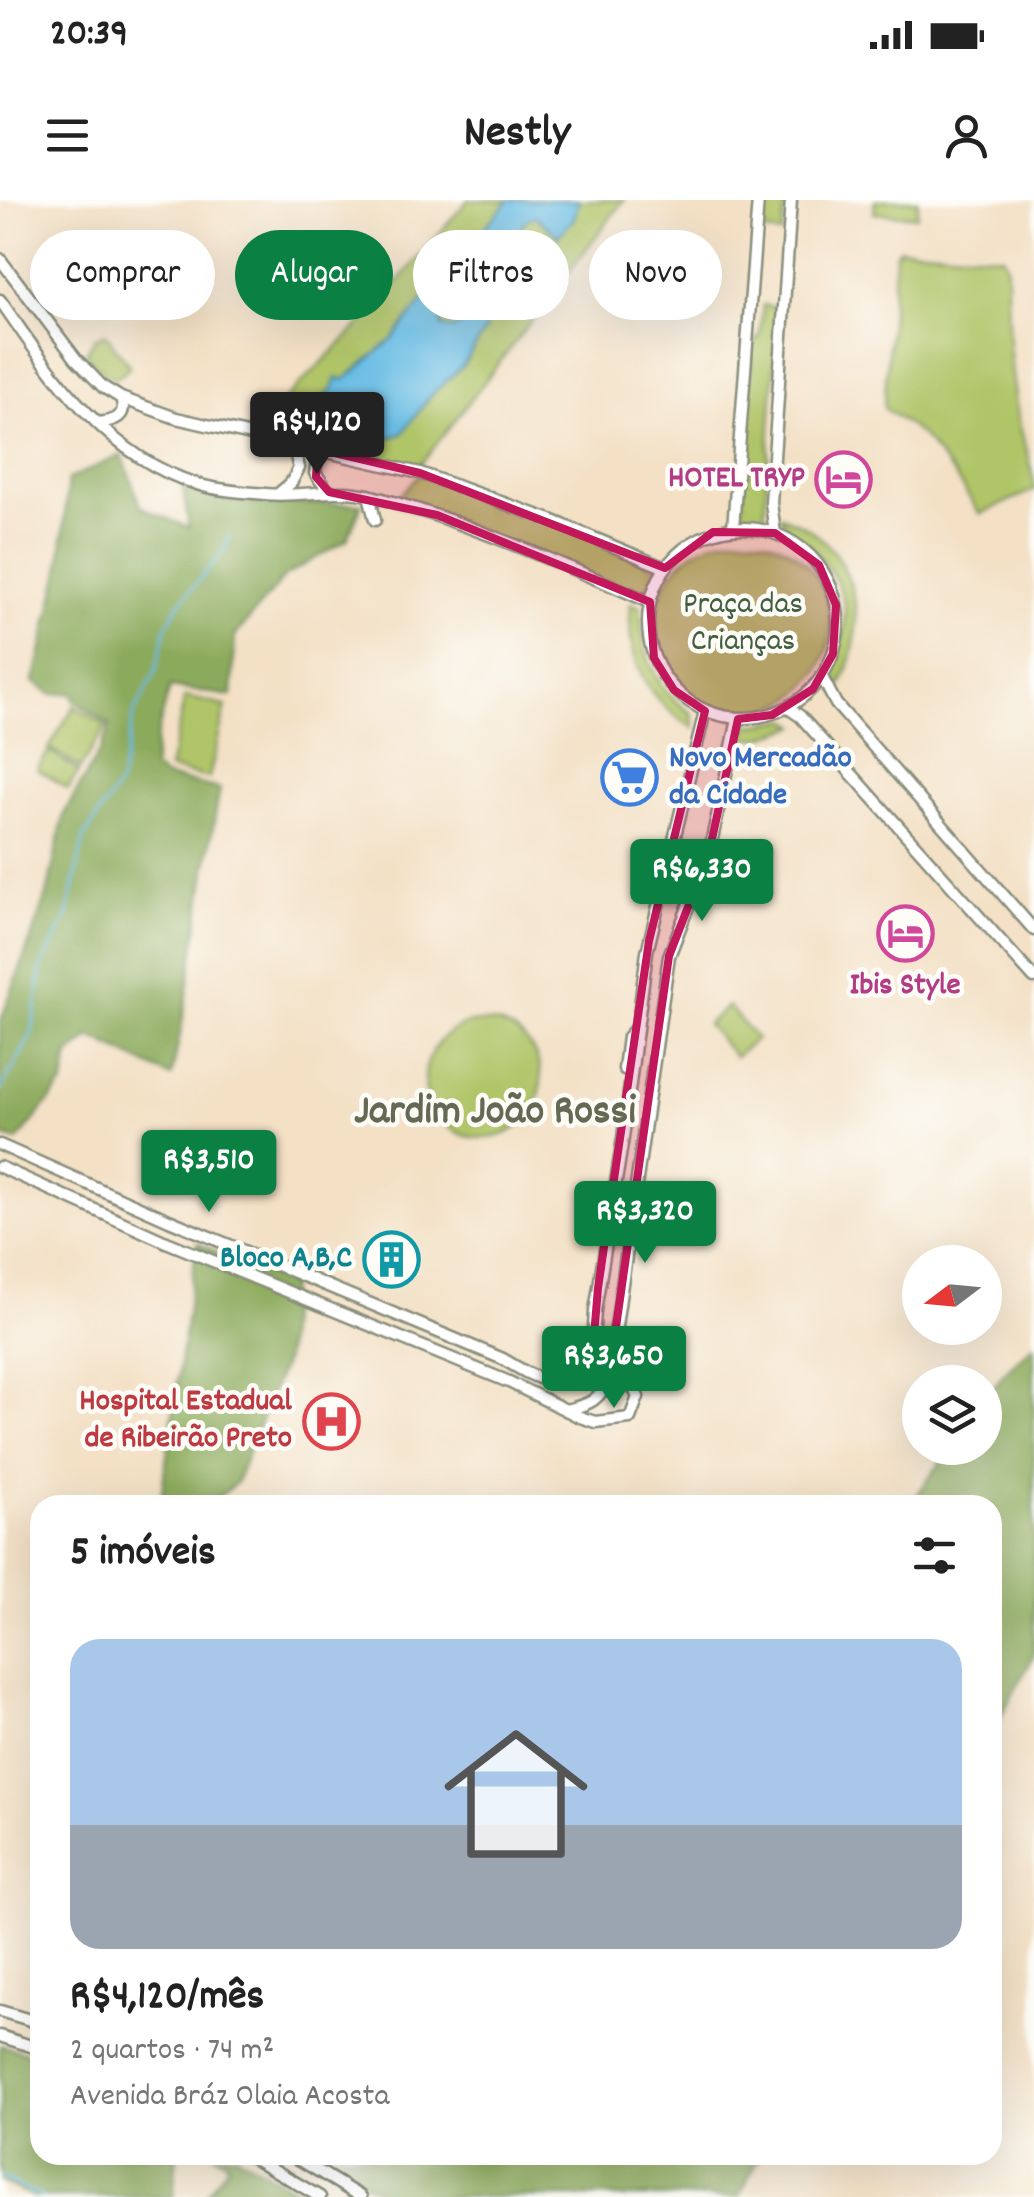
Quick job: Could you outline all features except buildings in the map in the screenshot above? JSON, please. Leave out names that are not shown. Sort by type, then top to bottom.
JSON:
[{"type":"main road","points":[[732,528],[758,200]]},
{"type":"main road","points":[[775,533],[771,502],[791,200]]},
{"type":"main road","points":[[0,259],[76,360],[121,398],[176,418],[420,473],[551,520],[664,568]]},
{"type":"main road","points":[[0,300],[63,388],[139,457],[175,476],[220,489],[278,495],[369,495],[510,541],[650,602]]},
{"type":"main road","points":[[98,423],[112,422],[122,415],[121,398]]},
{"type":"main road","points":[[278,495],[299,468],[293,445]]},
{"type":"main road","points":[[326,451],[314,474],[329,492]]},
{"type":"main road","points":[[369,495],[376,520]]},
{"type":"main road","points":[[732,528],[775,533],[792,541],[819,566],[836,605],[836,641],[822,676],[788,708],[772,715],[738,720],[705,711],[674,690],[654,658],[647,621],[650,602],[664,568],[694,540],[732,528]]},
{"type":"main road","points":[[822,676],[836,704],[1034,930]]},
{"type":"main road","points":[[788,708],[800,716],[1034,978]]},
{"type":"main road","points":[[0,1145],[504,1359],[534,1377],[562,1381],[577,1376],[592,1360],[596,1300],[650,935],[705,711]]},
{"type":"main road","points":[[566,1410],[587,1406],[605,1388],[671,947],[709,852],[738,720]]},
{"type":"main road","points":[[628,1091],[649,1098]]},
{"type":"main road","points":[[0,1167],[263,1283],[595,1422],[630,1418],[638,1398],[631,1383],[611,1362],[592,1360]]},
{"type":"main road","points":[[0,2012],[30,2020]]},
{"type":"main road","points":[[0,2036],[30,2046]]},
{"type":"main road","points":[[266,2165],[320,2197]]},
{"type":"main road","points":[[308,2165],[361,2197]]},
{"type":"highlighted area","points":[[326,451],[420,473],[665,568],[713,532],[775,533],[819,565],[836,605],[833,654],[813,689],[772,715],[738,719],[709,853],[669,956],[611,1362],[592,1359],[598,1288],[649,941],[705,711],[674,690],[654,658],[650,602],[437,515],[329,492],[316,477],[317,461]]},
{"type":"green space","points":[[468,200],[624,200],[601,230],[589,230],[589,246],[569,272],[569,230],[442,230]]},
{"type":"green space","points":[[765,200],[786,200],[782,234],[762,232]]},
{"type":"green space","points":[[875,200],[918,200],[917,216],[874,213]]},
{"type":"green space","points":[[899,248],[1003,256],[1007,264],[1013,381],[1034,490],[980,514],[921,435],[884,408],[895,254]]},
{"type":"green space","points":[[413,264],[413,320],[532,320],[422,463],[414,465],[275,433],[272,412],[365,320],[393,320],[393,288]]},
{"type":"green space","points":[[763,305],[778,308],[764,523],[741,521],[752,346],[760,335]]},
{"type":"green space","points":[[105,333],[130,367],[115,379],[86,354],[94,339]]},
{"type":"green space","points":[[122,455],[141,507],[189,528],[183,487],[231,502],[362,504],[347,540],[285,576],[235,636],[232,696],[170,687],[156,739],[153,769],[166,777],[220,789],[171,1077],[91,1037],[69,1055],[64,1083],[17,1141],[0,1135],[0,1023],[47,895],[64,814],[101,749],[110,725],[75,701],[72,693],[51,694],[34,682],[60,570],[68,479]]},
{"type":"green space","points":[[420,473],[602,541],[657,568],[642,598],[394,503]]},
{"type":"green space","points":[[780,516],[827,544],[852,589],[855,641],[837,692],[835,671],[845,616],[842,596],[826,564],[788,529]]},
{"type":"green space","name":"Praça das Crianças","points":[[743,537],[777,544],[805,563],[824,591],[831,625],[824,659],[805,687],[777,706],[743,713],[709,706],[681,687],[662,659],[655,625],[662,591],[681,563],[709,544]]},
{"type":"green space","points":[[631,603],[641,607],[643,639],[652,668],[668,692],[692,713],[694,728],[663,705],[642,676],[632,642]]},
{"type":"green space","points":[[185,697],[226,706],[209,778],[169,769]]},
{"type":"green space","points":[[74,706],[106,726],[81,768],[49,748]]},
{"type":"green space","points":[[788,719],[797,726],[760,738],[741,738],[749,726]]},
{"type":"green space","points":[[49,751],[79,771],[68,789],[37,769]]},
{"type":"green space","points":[[728,1006],[756,1039],[735,1057],[707,1024]]},
{"type":"green space","points":[[483,1022],[505,1026],[524,1039],[537,1058],[541,1080],[537,1102],[524,1121],[505,1134],[483,1138],[461,1134],[442,1121],[429,1102],[425,1080],[429,1058],[442,1039],[461,1026]]},
{"type":"green space","points":[[197,1243],[290,1284],[285,1359],[236,1483],[221,1495],[161,1495]]},
{"type":"green space","points":[[1034,1345],[1034,1655],[1002,1714],[1002,1495],[917,1495],[939,1465],[1002,1465],[1002,1376]]},
{"type":"green space","points":[[0,2045],[30,2053],[30,2165],[176,2165],[173,2197],[34,2197],[0,2182]]},
{"type":"green space","points":[[227,2165],[253,2165],[308,2197],[205,2197]]},
{"type":"green space","points":[[331,2165],[756,2165],[739,2197],[390,2197]]},
{"type":"water","points":[[509,200],[579,200],[574,219],[564,230],[551,230],[535,216],[523,222],[522,230],[483,230]]},
{"type":"water","points":[[413,314],[413,320],[442,320],[442,327],[454,329],[464,320],[482,320],[486,329],[463,366],[431,395],[402,434],[376,441],[337,425],[313,428],[306,424],[305,415],[328,394],[337,378],[344,380],[394,338]]},
{"type":"waterway","points":[[0,1091],[32,1034],[42,965],[67,918],[84,837],[120,783],[134,713],[155,673],[167,625],[178,605],[224,551],[229,536]]},
{"type":"waterway","points":[[0,2177],[42,2197]]},
{"type":"place","name":"HOTEL TRYP","points":[[844,480]]},
{"type":"place","name":"Novo Mercadão da Cidade","points":[[630,778]]},
{"type":"place","name":"Ibis Style","points":[[905,933]]},
{"type":"place","name":"Bloco A,B,C","points":[[391,1260]]},
{"type":"place","name":"Hospital Estadual de Ribeirão Preto","points":[[331,1421]]},
{"type":"district","name":"Jardim João Rossi","points":[[495,1114]]}]
